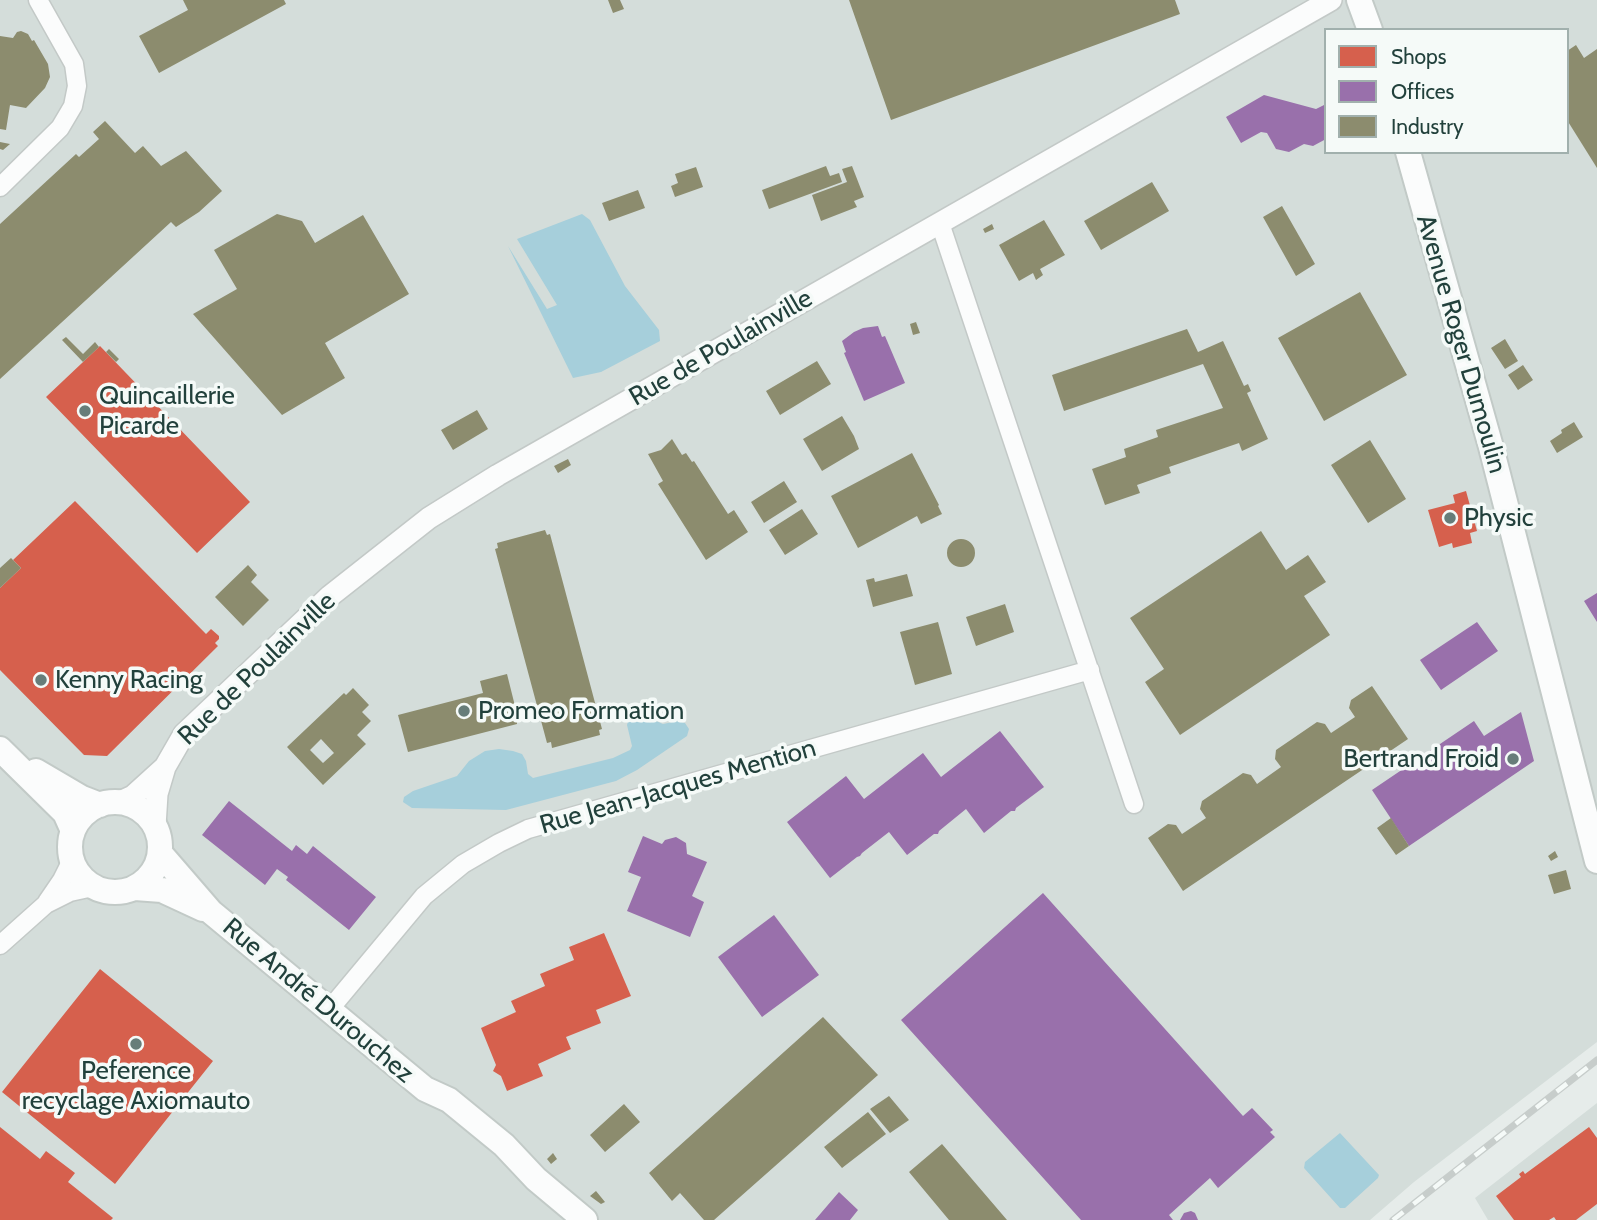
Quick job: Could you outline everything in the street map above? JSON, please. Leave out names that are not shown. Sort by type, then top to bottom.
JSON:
[{"type":"main road","points":[[1359,0],[1369,28]]},
{"type":"main road","name":"Avenue Roger Dumoulin","points":[[1409,154],[1491,447],[1597,861]]},
{"type":"main road","points":[[5,752],[82,798],[134,806],[146,815],[155,826],[160,844],[156,867],[147,879],[135,888],[121,892],[93,887],[76,871],[72,860],[71,841],[79,820],[88,811],[110,804]]},
{"type":"main road","points":[[5,752],[65,813],[73,831]]},
{"type":"main road","name":"Rue André Durouchez","points":[[160,853],[211,912],[425,1089],[439,1111],[493,1156],[536,1179],[585,1220]]},
{"type":"main road","name":"Rue André Durouchez","points":[[135,888],[162,890],[211,912]]},
{"type":"street","points":[[0,187],[61,128],[73,106],[77,86],[74,64],[38,0]]},
{"type":"street","name":"Rue de Poulainville","points":[[155,826],[157,794],[165,767],[184,734],[330,596],[429,519],[498,475],[1331,0]]},
{"type":"street","points":[[940,223],[1134,804]]},
{"type":"street","name":"Rue Jean-Jacques Mention","points":[[329,1010],[424,896],[463,864],[528,829],[1090,670]]},
{"type":"street","name":"Rue de Poulainville","points":[[110,804],[133,796],[165,767]]},
{"type":"street","points":[[0,945],[46,904],[72,860]]},
{"type":"street","points":[[46,904],[70,892],[93,887]]},
{"type":"shaded area","points":[[0,0],[1597,0],[1597,1042],[1414,1182],[1370,1220],[0,1220]]},
{"type":"shaded area","points":[[1597,1103],[1597,1220],[1488,1220],[1475,1198]]},
{"type":"water","points":[[582,214],[590,220],[625,286],[659,330],[660,341],[601,372],[573,378],[508,246],[547,309],[557,305],[517,239]]},
{"type":"water","points":[[645,709],[656,721],[663,724],[678,721],[685,723],[689,729],[687,736],[616,781],[506,810],[412,808],[403,802],[404,797],[413,791],[457,776],[469,761],[485,751],[499,749],[522,754],[528,774],[533,778],[613,758],[630,750],[632,746],[627,725],[629,718],[635,712]]},
{"type":"water","points":[[1340,1133],[1379,1175],[1345,1208],[1340,1208],[1304,1168],[1305,1162]]},
{"type":"building: Shops","points":[[100,346],[250,502],[197,553],[46,397]]},
{"type":"building: Shops","points":[[1466,491],[1477,531],[1470,533],[1472,543],[1453,548],[1452,543],[1439,547],[1428,510],[1455,503],[1453,495]]},
{"type":"building: Shops","points":[[75,501],[206,634],[211,629],[219,636],[215,643],[218,646],[107,756],[84,755],[0,670],[0,588],[21,568],[13,560]]},
{"type":"building: Shops","points":[[604,933],[631,996],[596,1010],[601,1023],[566,1037],[571,1049],[538,1064],[543,1076],[507,1091],[501,1076],[493,1071],[496,1065],[481,1028],[516,1012],[511,1001],[545,986],[540,974],[574,960],[569,947]]},
{"type":"building: Shops","points":[[100,969],[213,1061],[115,1184],[2,1092]]},
{"type":"building: Shops","points":[[0,1127],[40,1159],[46,1151],[75,1173],[68,1182],[113,1218],[0,1220]]},
{"type":"building: Shops","points":[[1589,1127],[1597,1138],[1597,1204],[1576,1220],[1556,1220],[1554,1217],[1549,1220],[1514,1220],[1496,1196],[1521,1177],[1519,1174],[1523,1171],[1525,1174]]},
{"type":"building: Offices","points":[[1264,95],[1316,109],[1324,105],[1324,140],[1313,146],[1304,144],[1289,152],[1276,149],[1267,133],[1261,132],[1241,143],[1226,117]]},
{"type":"building: Offices","points":[[878,326],[905,383],[864,401],[844,353],[846,352],[842,341],[863,328]]},
{"type":"building: Offices","points":[[1597,593],[1597,622],[1584,601]]},
{"type":"building: Offices","points":[[1477,622],[1498,651],[1441,690],[1420,660]]},
{"type":"building: Offices","points":[[1521,712],[1534,761],[1409,846],[1372,790],[1474,721],[1484,736]]},
{"type":"building: Offices","points":[[1000,731],[1044,787],[984,833],[966,809],[938,834],[934,834],[907,855],[889,832],[830,878],[787,822],[846,776],[864,799],[923,753],[941,777]]},
{"type":"building: Offices","points":[[229,801],[292,851],[296,845],[307,854],[313,846],[376,897],[349,930],[286,880],[288,877],[277,869],[265,885],[202,835]]},
{"type":"building: Offices","points":[[643,836],[662,844],[665,840],[676,837],[686,843],[687,854],[707,862],[692,896],[704,902],[690,937],[627,911],[641,877],[628,872]]},
{"type":"building: Offices","points":[[1043,893],[1243,1116],[1252,1108],[1273,1130],[1270,1132],[1275,1137],[1218,1188],[1210,1178],[1169,1215],[1173,1220],[1081,1220],[901,1020]]},
{"type":"building: Offices","points":[[774,915],[819,975],[762,1017],[718,957]]},
{"type":"building: Offices","points":[[839,1192],[858,1210],[850,1220],[815,1220]]},
{"type":"building: Offices","points":[[1191,1211],[1198,1220],[1180,1220],[1184,1213]]},
{"type":"building: Industry","points":[[183,0],[284,0],[286,4],[159,73],[139,36],[188,10]]},
{"type":"building: Industry","points":[[608,0],[620,0],[624,9],[613,13]]},
{"type":"building: Industry","points":[[849,0],[1175,0],[1180,14],[891,120]]},
{"type":"building: Industry","points":[[21,31],[34,40],[48,64],[50,77],[45,88],[26,108],[10,105],[6,130],[0,129],[0,36],[13,38]]},
{"type":"building: Industry","points":[[1576,45],[1584,58],[1597,49],[1597,168],[1569,123],[1569,50]]},
{"type":"building: Industry","points":[[105,121],[135,153],[143,146],[161,166],[186,151],[222,191],[199,212],[176,227],[171,222],[0,379],[0,224],[76,154],[79,157],[99,139],[93,132]]},
{"type":"building: Industry","points":[[0,142],[10,144],[3,150],[0,149]]},
{"type":"building: Industry","points":[[826,166],[830,176],[839,173],[842,182],[769,209],[762,190]]},
{"type":"building: Industry","points":[[852,166],[864,197],[854,201],[857,207],[821,221],[812,195],[847,182],[842,169]]},
{"type":"building: Industry","points":[[696,167],[703,187],[675,197],[671,186],[678,183],[675,174]]},
{"type":"building: Industry","points":[[1152,182],[1169,211],[1101,250],[1084,221]]},
{"type":"building: Industry","points":[[638,190],[645,208],[609,221],[602,203]]},
{"type":"building: Industry","points":[[1282,206],[1315,264],[1296,276],[1263,217]]},
{"type":"building: Industry","points":[[277,214],[302,221],[315,243],[363,215],[409,294],[325,343],[345,378],[282,415],[193,314],[237,289],[214,250]]},
{"type":"building: Industry","points":[[1044,220],[1065,255],[1040,269],[1043,275],[1036,280],[1033,273],[1019,281],[999,245]]},
{"type":"building: Industry","points":[[992,224],[994,229],[985,233],[983,229]]},
{"type":"building: Industry","points":[[1360,292],[1407,375],[1324,421],[1278,338]]},
{"type":"building: Industry","points":[[916,322],[920,333],[913,335],[910,324]]},
{"type":"building: Industry","points":[[1187,329],[1198,352],[1223,341],[1244,386],[1248,384],[1251,391],[1247,393],[1268,439],[1242,451],[1239,443],[1169,467],[1171,473],[1137,485],[1140,493],[1105,505],[1092,469],[1126,457],[1124,449],[1158,437],[1156,430],[1223,408],[1203,364],[1064,411],[1052,375]]},
{"type":"building: Industry","points":[[66,337],[83,354],[95,342],[99,347],[83,362],[62,340]]},
{"type":"building: Industry","points":[[1505,339],[1518,361],[1505,369],[1491,348]]},
{"type":"building: Industry","points":[[109,349],[119,359],[116,362],[106,352]]},
{"type":"building: Industry","points":[[817,361],[831,384],[780,415],[766,391]]},
{"type":"building: Industry","points":[[1523,365],[1533,380],[1518,390],[1508,375]]},
{"type":"building: Industry","points":[[477,410],[488,429],[453,450],[441,430]]},
{"type":"building: Industry","points":[[842,416],[859,449],[822,471],[803,439]]},
{"type":"building: Industry","points":[[1574,422],[1583,437],[1557,453],[1550,441]]},
{"type":"building: Industry","points":[[672,439],[682,455],[686,453],[692,462],[694,461],[728,514],[734,510],[748,532],[706,560],[658,484],[663,481],[648,454],[661,450]]},
{"type":"building: Industry","points":[[1370,440],[1406,499],[1368,523],[1331,465]]},
{"type":"building: Industry","points":[[912,453],[942,514],[921,524],[917,516],[858,548],[831,496]]},
{"type":"building: Industry","points":[[568,459],[571,465],[558,473],[554,466]]},
{"type":"building: Industry","points":[[784,481],[797,502],[764,523],[751,502]]},
{"type":"building: Industry","points":[[802,509],[818,534],[785,555],[769,530]]},
{"type":"building: Industry","points":[[545,530],[547,535],[550,534],[602,729],[599,730],[600,735],[552,748],[551,742],[547,743],[495,549],[498,548],[497,543]]},
{"type":"building: Industry","points":[[1261,531],[1286,570],[1308,555],[1326,582],[1304,596],[1330,635],[1180,735],[1145,682],[1164,669],[1130,618]]},
{"type":"building: Industry","points":[[961,539],[971,543],[975,553],[971,563],[961,567],[951,563],[947,553],[951,543]]},
{"type":"building: Industry","points":[[11,558],[21,568],[0,588],[0,568]]},
{"type":"building: Industry","points":[[248,565],[257,575],[251,582],[269,600],[243,626],[215,597]]},
{"type":"building: Industry","points":[[907,574],[913,596],[873,607],[866,580],[874,578],[875,582]]},
{"type":"building: Industry","points":[[1005,604],[1014,632],[976,646],[966,617]]},
{"type":"building: Industry","points":[[938,622],[952,674],[915,685],[900,632]]},
{"type":"building: Industry","name":"Promeo Formation","points":[[507,674],[515,715],[522,714],[523,719],[517,721],[517,724],[408,752],[398,715],[483,693],[480,681]]},
{"type":"building: Industry","points":[[1372,686],[1408,739],[1183,891],[1148,838],[1168,824],[1176,825],[1182,834],[1206,818],[1200,809],[1202,801],[1243,773],[1251,775],[1257,784],[1281,767],[1275,759],[1276,750],[1317,722],[1325,724],[1331,733],[1355,717],[1349,708],[1351,700]]},
{"type":"building: Industry","points":[[353,688],[369,705],[362,712],[371,721],[357,735],[366,744],[323,785],[287,747],[344,693],[346,695]],"holes":[[[321,739],[334,753],[323,763],[310,750]]]},
{"type":"building: Industry","points":[[1391,818],[1409,846],[1396,855],[1377,828]]},
{"type":"building: Industry","points":[[1555,851],[1558,857],[1551,861],[1548,856]]},
{"type":"building: Industry","points":[[1566,870],[1571,889],[1554,894],[1548,875]]},
{"type":"building: Industry","points":[[823,1017],[878,1075],[714,1220],[704,1220],[680,1193],[672,1201],[649,1173]]},
{"type":"building: Industry","points":[[889,1096],[909,1120],[890,1133],[870,1109]]},
{"type":"building: Industry","points":[[624,1104],[640,1122],[605,1152],[590,1135]]},
{"type":"building: Industry","points":[[868,1112],[886,1134],[842,1168],[824,1147]]},
{"type":"building: Industry","points":[[942,1144],[1007,1220],[949,1220],[909,1172]]},
{"type":"building: Industry","points":[[553,1153],[557,1159],[551,1164],[547,1159]]},
{"type":"building: Industry","points":[[596,1191],[605,1202],[601,1204],[590,1196]]},
{"type":"railway","points":[[1393,1220],[1597,1060]]},
{"type":"place","name":"Quincaillerie Picarde","points":[[85,411]]},
{"type":"place","name":"Physic","points":[[1450,518]]},
{"type":"place","name":"Kenny Racing","points":[[41,680]]},
{"type":"place","name":"Promeo Formation","points":[[464,711]]},
{"type":"place","name":"Bertrand Froid","points":[[1513,759]]},
{"type":"place","name":"Peference recyclage Axiomauto","points":[[136,1044]]}]
